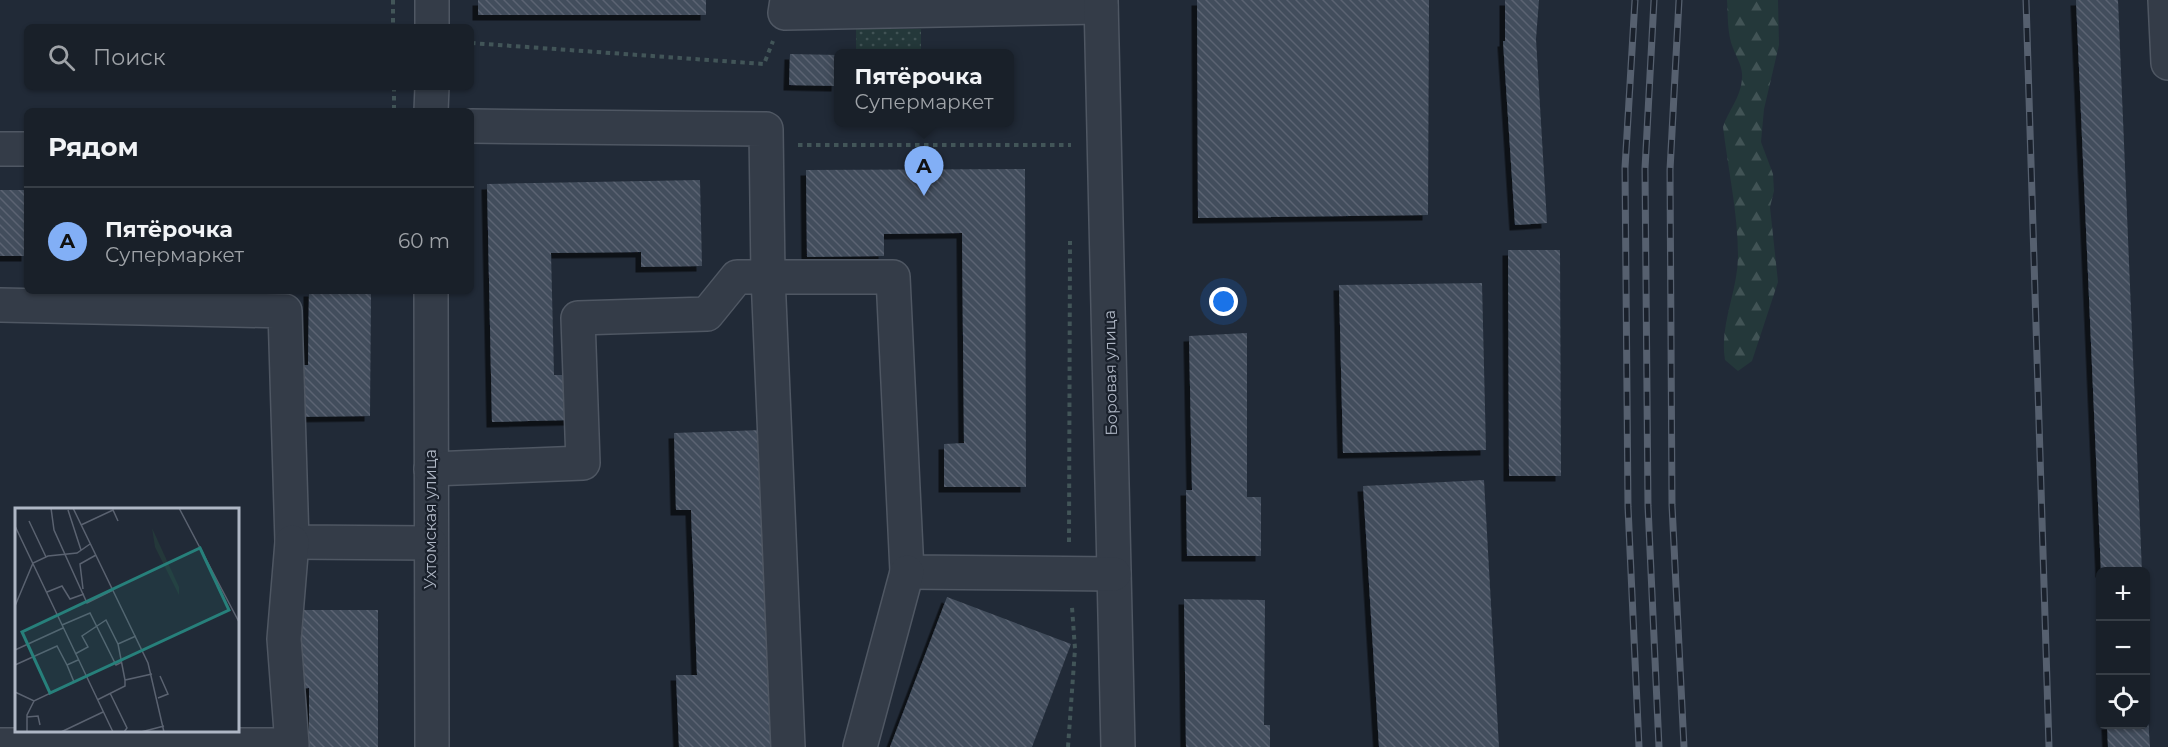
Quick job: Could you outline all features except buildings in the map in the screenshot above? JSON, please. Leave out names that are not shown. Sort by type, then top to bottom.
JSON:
[{"type":"street","points":[[432,0],[432,24]]},
{"type":"street","points":[[2165,0],[2168,63]]},
{"type":"street","points":[[786,7],[1101,3]]},
{"type":"street","name":"Боровая улица","points":[[1101,3],[1118,747]]},
{"type":"street","points":[[432,90],[432,108]]},
{"type":"street","points":[[474,126],[766,129],[768,276],[788,747]]},
{"type":"street","points":[[0,149],[24,149]]},
{"type":"street","points":[[431,469],[583,463],[578,318],[707,315],[737,277],[893,277],[907,572],[860,747]]},
{"type":"street","name":"Ухтомская улица","points":[[431,294],[432,747]]},
{"type":"street","points":[[0,305],[119,299],[285,311],[292,542],[284,639],[292,745],[0,745]]},
{"type":"street","points":[[292,542],[430,543]]},
{"type":"street","points":[[907,572],[1114,574]]},
{"type":"path","points":[[393,0],[393,24]]},
{"type":"path","points":[[474,43],[764,64],[786,7]]},
{"type":"path","points":[[394,90],[394,108]]},
{"type":"path","points":[[1070,134],[1071,157]]},
{"type":"path","points":[[1068,747],[1075,649],[1069,573],[1070,240]]},
{"type":"green space","points":[[1727,0],[1778,0],[1779,45],[1764,109],[1761,142],[1773,174],[1774,191],[1770,207],[1778,282],[1752,361],[1738,371],[1725,360],[1724,347],[1726,321],[1737,269],[1738,240],[1723,127],[1739,92],[1742,74],[1730,37]]},
{"type":"green space","points":[[856,29],[921,29],[921,49],[856,49]]},
{"type":"railway","points":[[1635,0],[1625,168],[1628,507],[1639,747]]},
{"type":"railway","points":[[1654,0],[1645,169],[1648,506],[1659,747]]},
{"type":"railway","points":[[1679,0],[1670,170],[1672,505],[1684,747]]},
{"type":"railway","points":[[2026,0],[2049,747]]},
{"type":"place","name":"Пятёрочка","points":[[924,196]]}]
